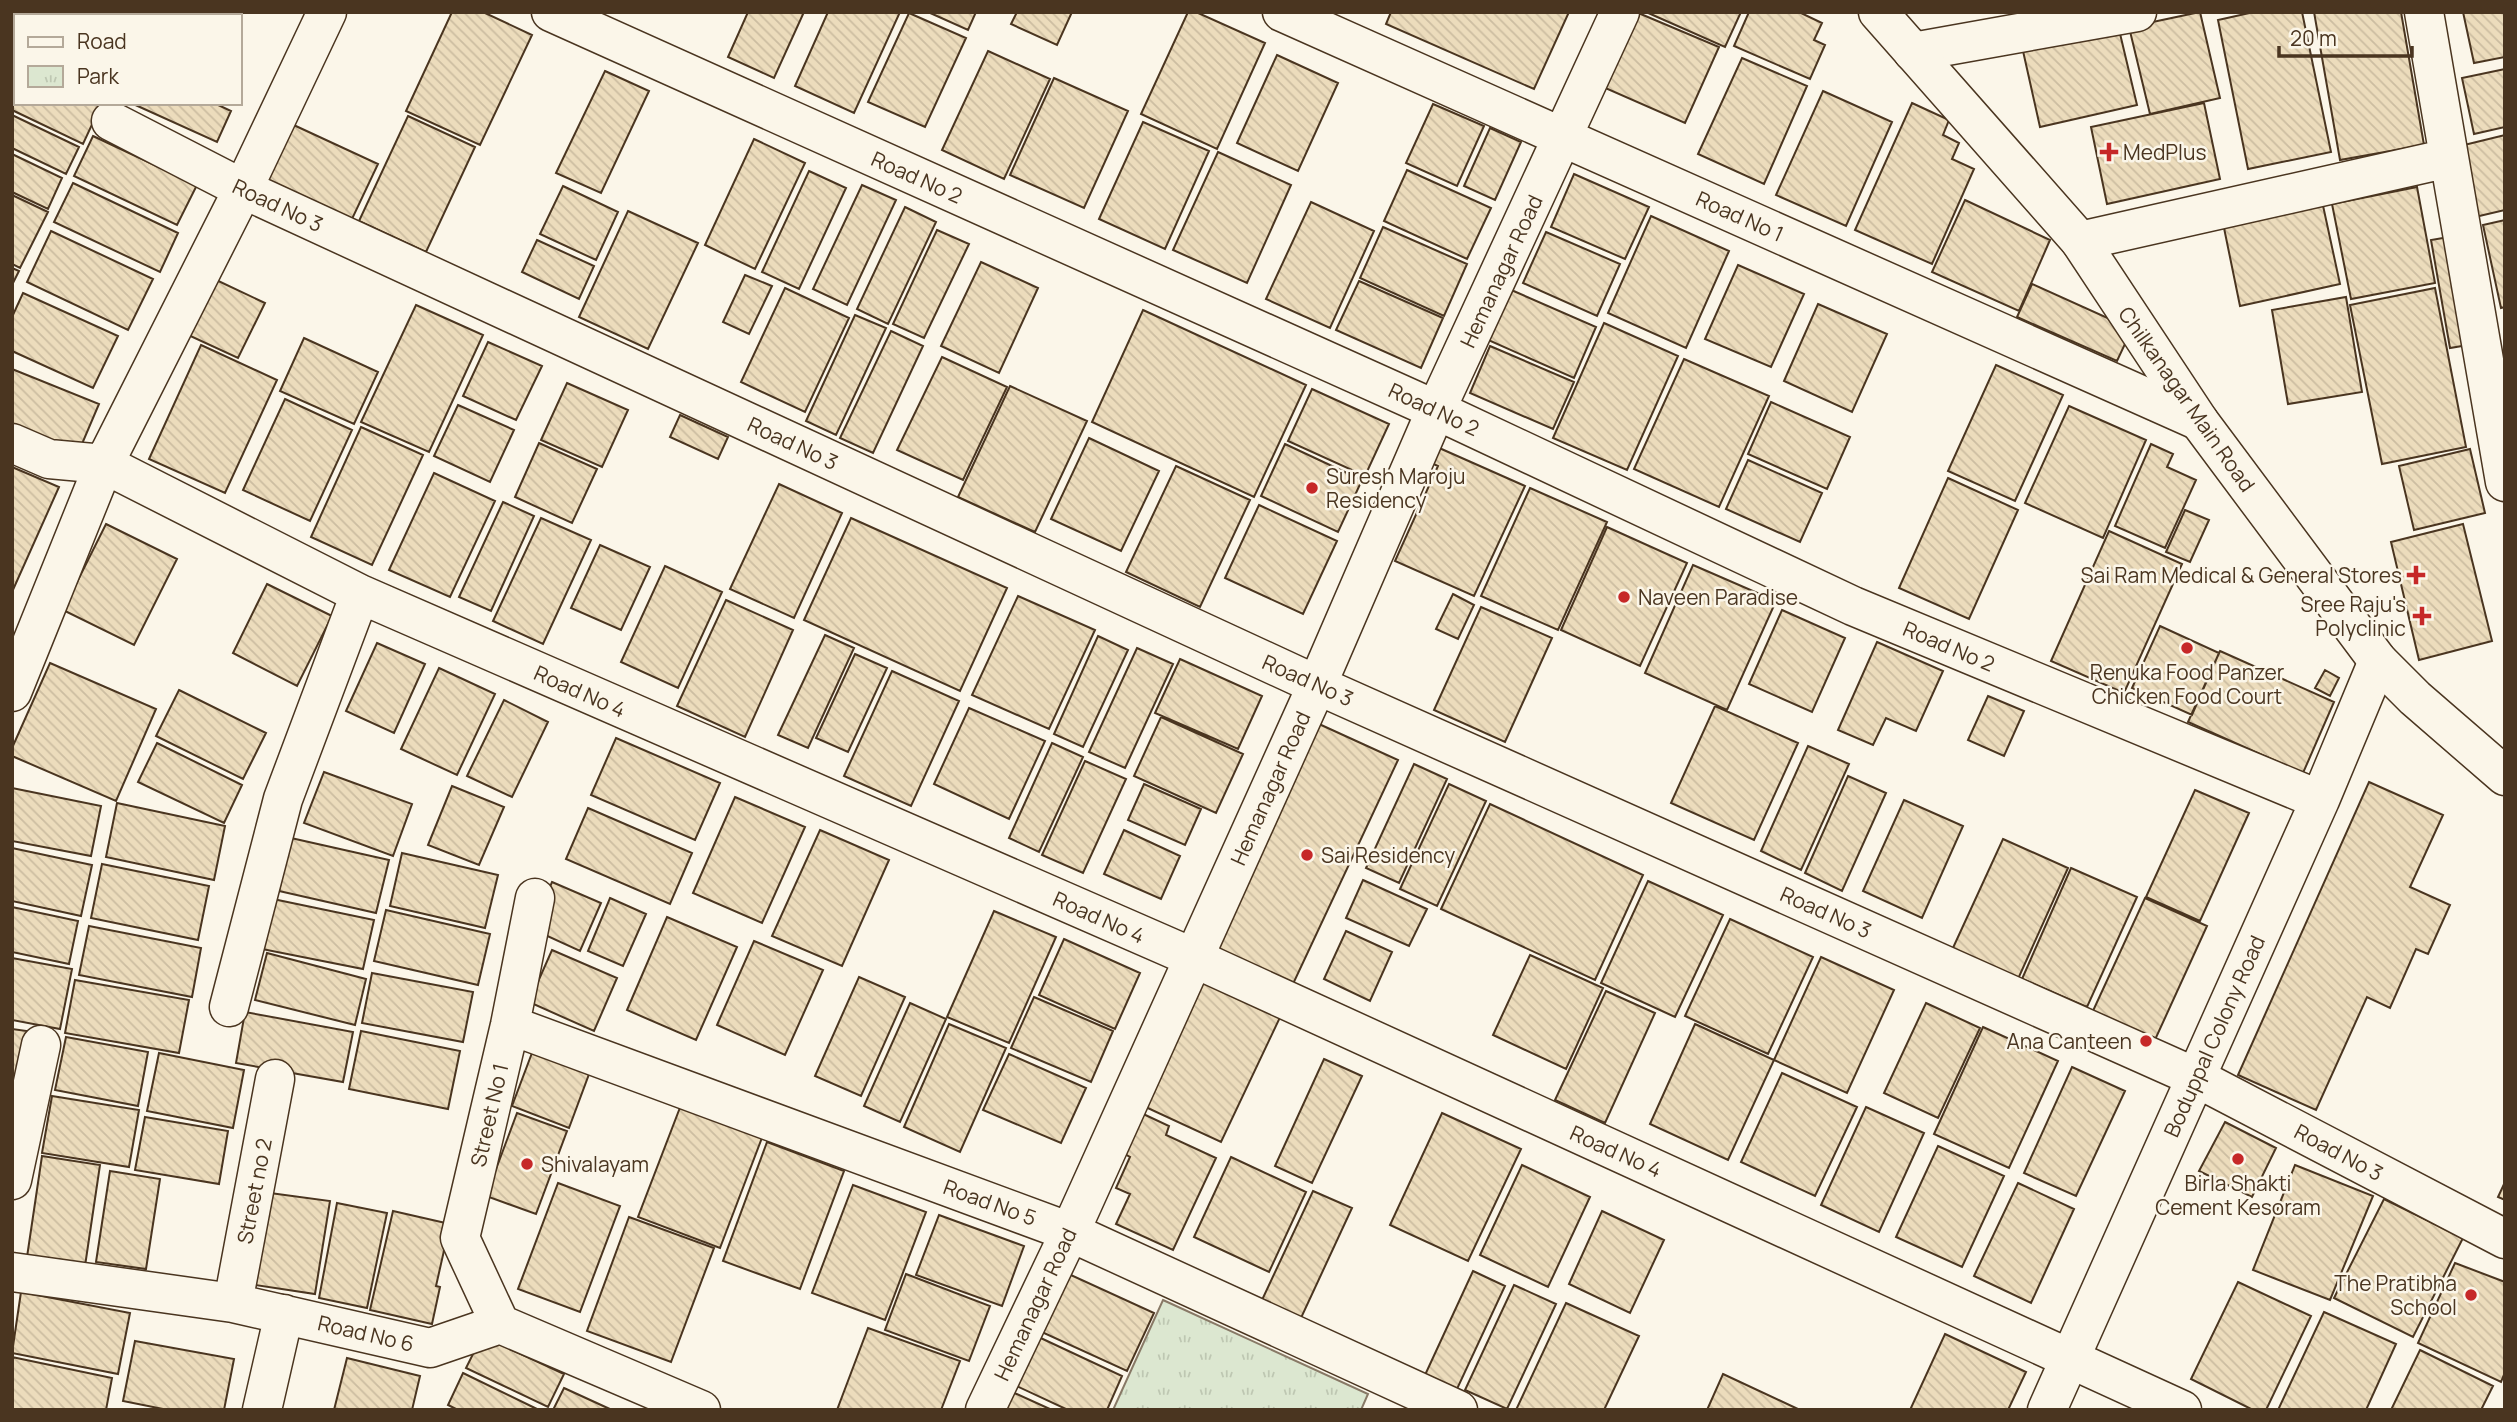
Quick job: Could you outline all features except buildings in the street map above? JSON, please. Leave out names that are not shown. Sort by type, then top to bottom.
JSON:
[{"type":"street","points":[[12,692],[104,464],[243,190],[327,12]]},
{"type":"street","name":"Road No 2","points":[[551,12],[1436,410],[1853,606],[2320,800]]},
{"type":"street","name":"Road No 1","points":[[1282,12],[2199,421]]},
{"type":"street","name":"Hemanagar Road","points":[[985,1410],[1070,1232],[1317,685],[1436,410],[1620,12]]},
{"type":"street","name":"Chilkanagar Main Road","points":[[1878,12],[2080,241],[2199,421],[2378,661],[2415,698],[2503,772]]},
{"type":"street","points":[[2424,12],[2505,482]]},
{"type":"street","points":[[1913,52],[2129,13]]},
{"type":"street","name":"Road No 3","points":[[111,121],[243,190],[1317,685],[2195,1077],[2505,1239]]},
{"type":"street","points":[[2080,241],[2449,159]]},
{"type":"street","name":"Road No 4","points":[[12,443],[48,460],[104,464],[360,594],[1194,958],[2182,1410]]},
{"type":"street","points":[[229,1007],[283,799],[360,594]]},
{"type":"street","name":"Boduppal Colony Road","points":[[2047,1410],[2320,800],[2378,661]]},
{"type":"street","name":"Street No 1","points":[[500,1324],[460,1238],[510,1025],[535,898]]},
{"type":"street","name":"Road No 5","points":[[510,1025],[1070,1232],[1458,1410]]},
{"type":"street","points":[[12,1180],[41,1045]]},
{"type":"street","name":"Street no 2","points":[[233,1303],[275,1079]]},
{"type":"street","name":"Road No 6","points":[[12,1272],[233,1303],[429,1348],[500,1324]]},
{"type":"street","points":[[262,1410],[284,1314]]},
{"type":"street","points":[[500,1324],[701,1410]]},
{"type":"green space","points":[[1163,1300],[1368,1394],[1361,1410],[1113,1410]]},
{"type":"place","name":"MedPlus","points":[[2109,152]]},
{"type":"place","name":"Suresh Maroju Residency","points":[[1312,488]]},
{"type":"place","name":"Sai Ram Medical & General Stores","points":[[2416,575]]},
{"type":"place","name":"Naveen Paradise","points":[[1624,597]]},
{"type":"place","name":"Sree Raju's Polyclinic","points":[[2422,616]]},
{"type":"place","name":"Renuka Food Panzer Chicken Food Court","points":[[2187,648]]},
{"type":"place","name":"Sai Residency","points":[[1307,855]]},
{"type":"place","name":"Ana Canteen","points":[[2146,1041]]},
{"type":"place","name":"Birla Shakti Cement Kesoram","points":[[2238,1159]]},
{"type":"place","name":"Shivalayam","points":[[527,1164]]},
{"type":"place","name":"The Pratibha School","points":[[2471,1295]]}]
